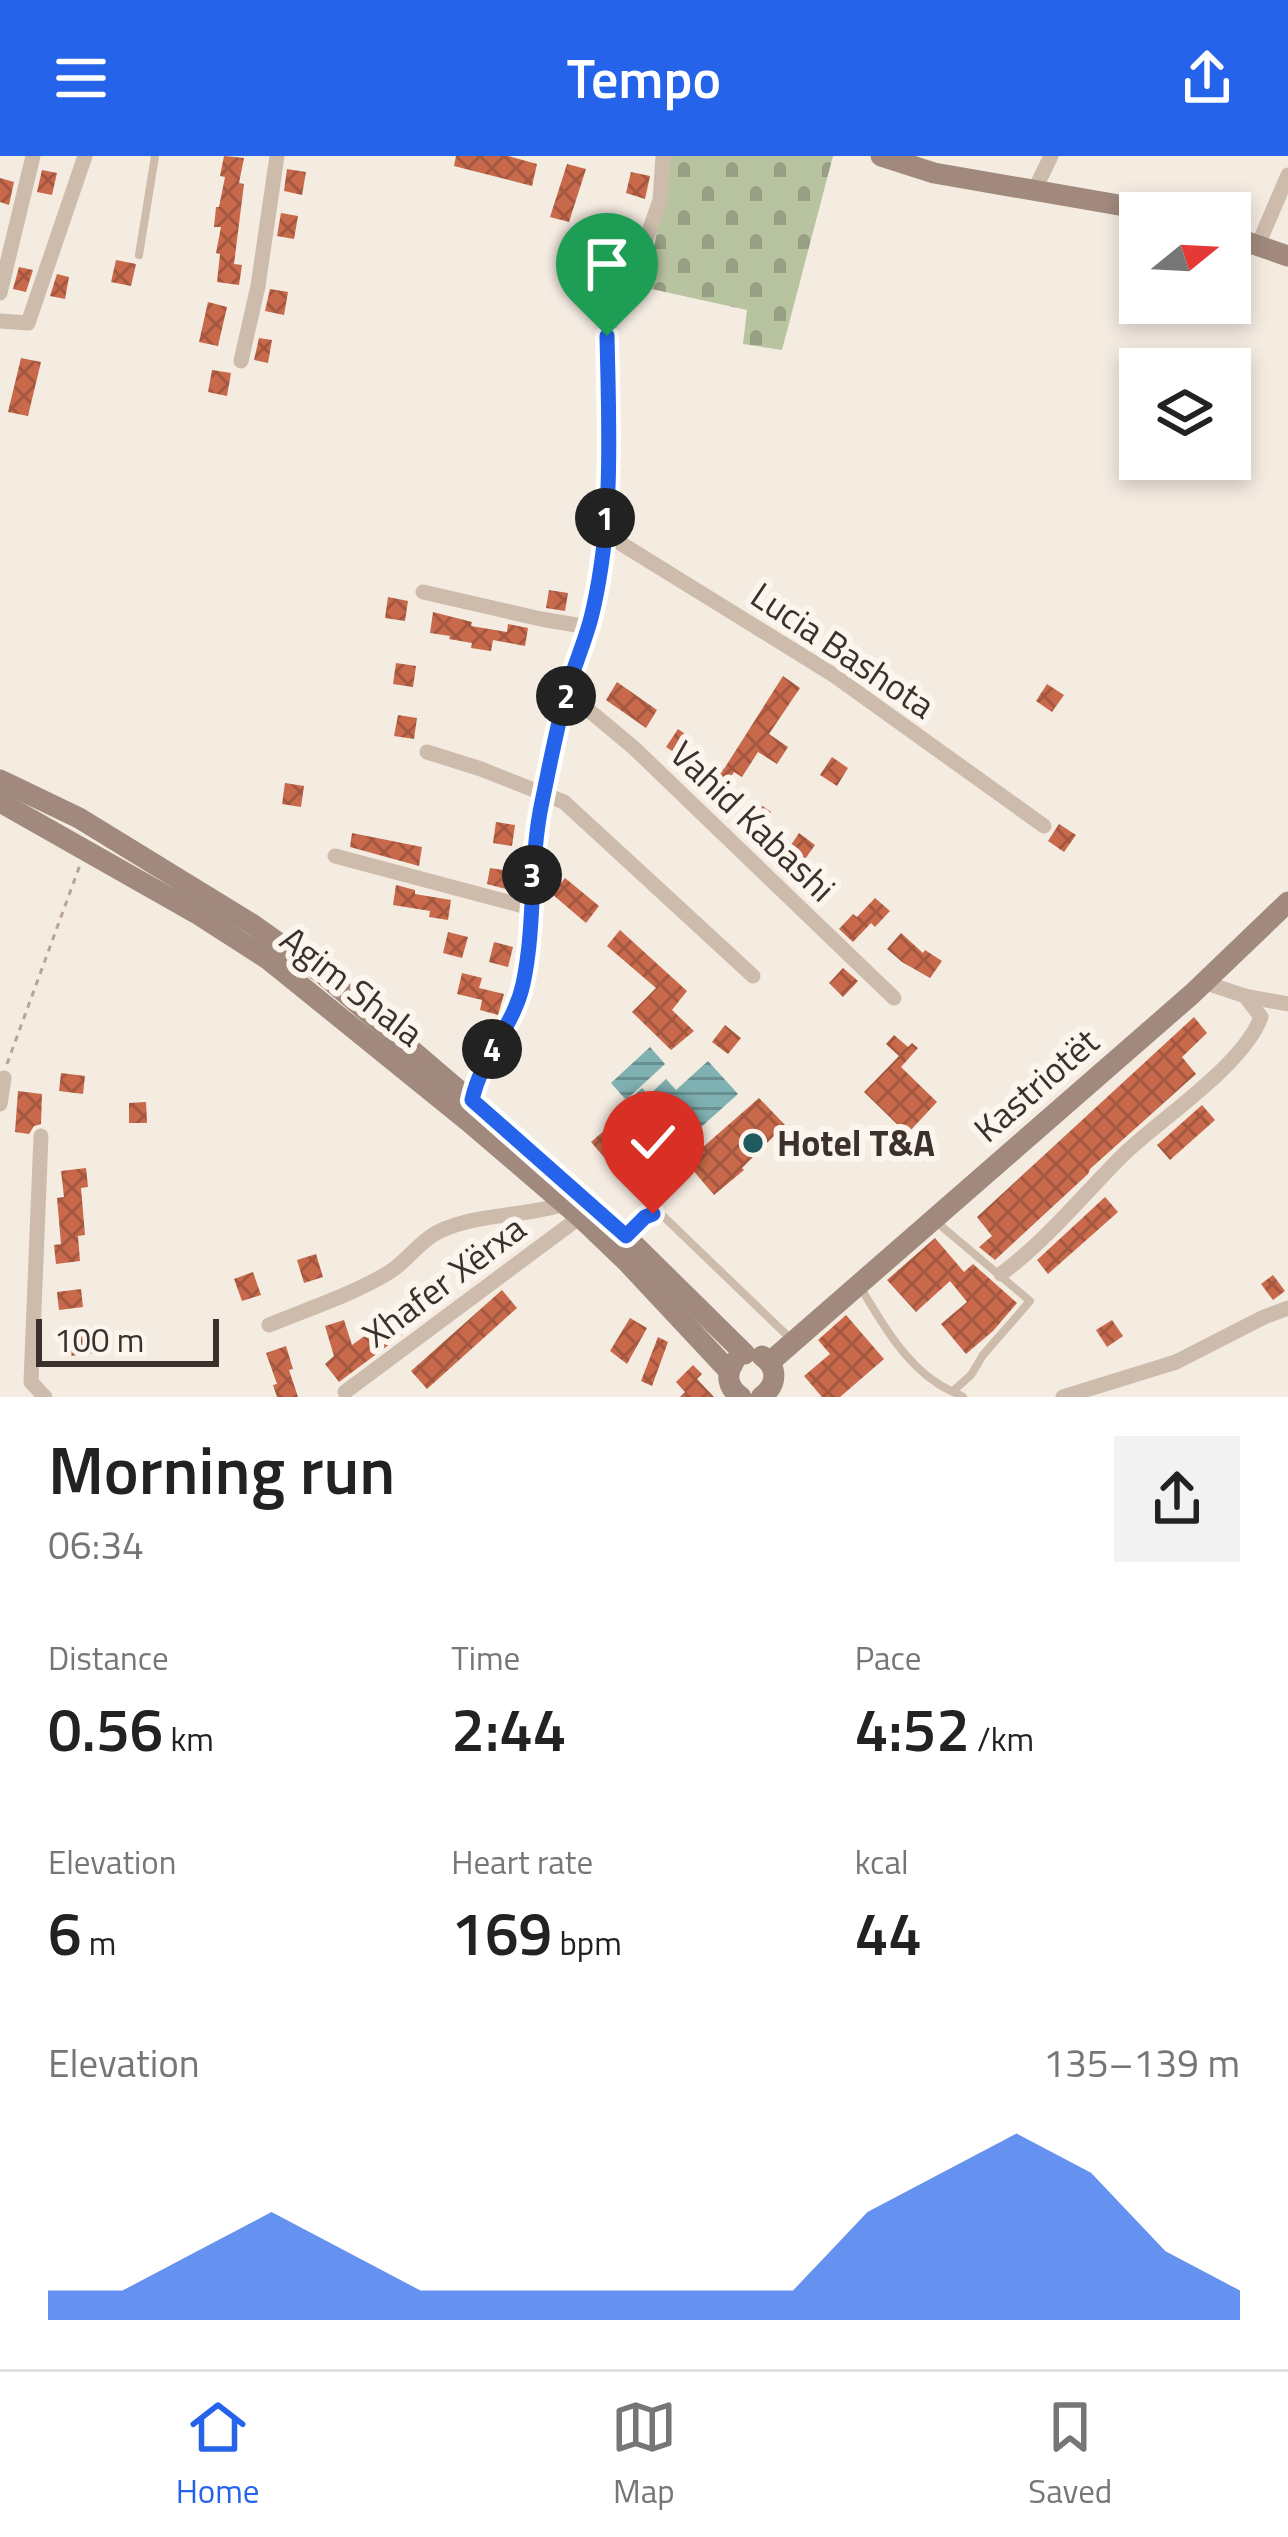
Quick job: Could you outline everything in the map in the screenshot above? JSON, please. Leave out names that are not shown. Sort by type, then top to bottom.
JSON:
[{"type":"main road","points":[[881,156],[934,173],[1119,204]]},
{"type":"main road","points":[[1251,243],[1288,256]]},
{"type":"main road","name":"Agim Shala","points":[[0,780],[79,818],[252,924],[324,975],[626,1236],[737,1362]]},
{"type":"main road","name":"Agim Shala","points":[[0,802],[269,960],[572,1210],[737,1362]]},
{"type":"main road","name":"Kastriotët","points":[[772,1370],[793,1341],[1288,902]]},
{"type":"main road","name":"Agim Shala","points":[[737,1362],[757,1354],[772,1370]]},
{"type":"main road","name":"Agim Shala","points":[[737,1362],[731,1388],[738,1396]]},
{"type":"main road","points":[[761,1397],[770,1390],[772,1370]]},
{"type":"main road","points":[[772,1370],[790,1397]]},
{"type":"street","points":[[0,293],[34,156]]},
{"type":"street","points":[[0,320],[28,323],[85,156]]},
{"type":"street","points":[[241,361],[258,286],[277,156]]},
{"type":"street","points":[[472,1100],[482,1066],[518,1005],[524,981],[533,850],[567,692],[588,627],[604,533],[610,458],[607,336],[613,308],[638,262],[660,200],[662,157],[651,156]]},
{"type":"street","points":[[1035,189],[1051,156]]},
{"type":"street","points":[[1258,245],[1288,175]]},
{"type":"street","name":"Lucia Bashota","points":[[604,533],[832,674],[1044,826]]},
{"type":"street","points":[[423,592],[588,627]]},
{"type":"street","name":"Vahid Kabashi","points":[[567,692],[634,748],[894,998]]},
{"type":"street","points":[[427,752],[564,802],[753,976]]},
{"type":"street","points":[[335,856],[531,908]]},
{"type":"street","points":[[1203,982],[1245,997],[1288,1004]]},
{"type":"street","points":[[1000,1274],[1230,1061],[1255,1032],[1261,1017],[1245,997]]},
{"type":"street","points":[[0,1104],[4,1078]]},
{"type":"street","points":[[41,1136],[31,1382],[44,1397]]},
{"type":"street","points":[[269,1325],[385,1275],[438,1232],[544,1210],[572,1210]]},
{"type":"street","name":"Xhafer Xërxa","points":[[345,1392],[572,1210]]},
{"type":"street","points":[[1063,1397],[1176,1362],[1288,1308]]},
{"type":"lane","points":[[139,255],[154,156]]},
{"type":"lane","points":[[626,1236],[645,1217],[662,1215],[793,1341]]},
{"type":"lane","points":[[859,1284],[892,1337],[938,1384],[958,1394],[983,1354],[1030,1301],[933,1219]]},
{"type":"path","points":[[4,1078],[85,849]]},
{"type":"green space","points":[[670,156],[833,156],[782,350],[743,344],[747,310],[647,288]]},
{"type":"water","points":[[650,1047],[665,1064],[626,1100],[611,1083]]},
{"type":"water","points":[[708,1061],[738,1094],[671,1154],[626,1103],[642,1088],[649,1095],[666,1079],[676,1090]]},
{"type":"building","points":[[224,156],[244,158],[234,264],[242,265],[239,285],[217,282],[221,227],[214,227],[225,177],[220,176]]},
{"type":"building","points":[[456,156],[508,156],[537,164],[532,186],[454,166]]},
{"type":"building","points":[[567,164],[586,169],[569,222],[550,217]]},
{"type":"building","points":[[287,169],[306,172],[302,195],[284,191]]},
{"type":"building","points":[[42,170],[57,173],[52,195],[37,192]]},
{"type":"building","points":[[631,172],[650,176],[645,199],[626,193]]},
{"type":"building","points":[[0,178],[14,182],[9,205],[0,202]]},
{"type":"building","points":[[281,213],[298,216],[294,239],[277,236]]},
{"type":"building","points":[[597,230],[616,235],[610,257],[591,252]]},
{"type":"building","points":[[116,260],[136,264],[131,286],[111,282]]},
{"type":"building","points":[[19,267],[33,270],[26,292],[13,289]]},
{"type":"building","points":[[57,274],[69,277],[65,299],[50,296]]},
{"type":"building","points":[[588,277],[608,282],[602,304],[582,298]]},
{"type":"building","points":[[270,289],[288,292],[284,315],[265,311]]},
{"type":"building","points":[[208,302],[227,307],[218,346],[199,342]]},
{"type":"building","points":[[259,338],[272,340],[268,363],[254,360]]},
{"type":"building","points":[[21,358],[41,362],[28,416],[8,412]]},
{"type":"building","points":[[212,370],[231,373],[227,396],[208,392]]},
{"type":"building","points":[[549,590],[568,593],[565,611],[546,608]]},
{"type":"building","points":[[388,597],[408,601],[405,621],[385,618]]},
{"type":"building","points":[[433,612],[472,622],[471,626],[507,632],[508,624],[528,628],[525,646],[493,640],[491,651],[430,633]]},
{"type":"building","points":[[829,640],[846,651],[837,663],[821,653]]},
{"type":"building","points":[[396,663],[416,666],[413,687],[393,684]]},
{"type":"building","points":[[783,676],[800,688],[769,734],[788,747],[777,764],[758,752],[742,777],[734,772],[721,792],[705,781],[716,764],[724,769]]},
{"type":"building","points":[[617,682],[657,710],[646,728],[606,700]]},
{"type":"building","points":[[1047,684],[1064,695],[1052,712],[1036,701]]},
{"type":"building","points":[[398,715],[417,718],[414,739],[394,736]]},
{"type":"building","points":[[678,729],[694,740],[683,758],[666,747]]},
{"type":"building","points":[[832,757],[848,768],[837,786],[820,775]]},
{"type":"building","points":[[285,783],[304,786],[301,807],[282,804]]},
{"type":"building","points":[[755,801],[771,812],[760,829],[743,818]]},
{"type":"building","points":[[496,822],[515,825],[512,846],[493,843]]},
{"type":"building","points":[[1059,824],[1076,835],[1064,852],[1048,841]]},
{"type":"building","points":[[352,833],[422,847],[419,866],[350,847]]},
{"type":"building","points":[[799,833],[815,845],[803,862],[787,851]]},
{"type":"building","points":[[490,868],[509,871],[506,889],[487,884]]},
{"type":"building","points":[[565,878],[599,906],[586,923],[552,894]]},
{"type":"building","points":[[396,885],[415,890],[415,894],[451,900],[448,920],[429,917],[430,911],[393,905]]},
{"type":"building","points":[[875,898],[890,911],[853,942],[839,929]]},
{"type":"building","points":[[620,930],[687,991],[672,1010],[694,1031],[671,1050],[632,1012],[656,988],[607,946]]},
{"type":"building","points":[[448,932],[468,937],[462,958],[443,953]]},
{"type":"building","points":[[901,933],[923,953],[942,961],[930,978],[887,949]]},
{"type":"building","points":[[494,942],[513,947],[508,967],[489,962]]},
{"type":"building","points":[[843,968],[858,981],[843,997],[829,983]]},
{"type":"building","points":[[462,973],[482,978],[479,988],[504,994],[498,1015],[480,1010],[482,1000],[457,994]]},
{"type":"building","points":[[1194,1017],[1207,1033],[1182,1057],[1196,1074],[995,1260],[979,1247],[992,1236],[977,1217]]},
{"type":"building","points":[[725,1025],[741,1038],[728,1054],[712,1042]]},
{"type":"building","points":[[894,1035],[908,1047],[912,1043],[918,1048],[901,1067],[937,1102],[907,1134],[864,1092],[899,1056],[886,1044]]},
{"type":"building","points":[[61,1073],[85,1076],[83,1094],[59,1091]]},
{"type":"building","points":[[18,1091],[42,1094],[41,1124],[29,1134],[15,1132]]},
{"type":"building","points":[[759,1098],[785,1125],[714,1195],[686,1162]]},
{"type":"building","points":[[146,1102],[147,1123],[129,1123],[129,1103]]},
{"type":"building","points":[[1202,1105],[1215,1120],[1170,1160],[1157,1145]]},
{"type":"building","points":[[621,1116],[656,1158],[626,1183],[591,1142]]},
{"type":"building","points":[[86,1168],[88,1187],[81,1188],[85,1235],[78,1236],[80,1261],[56,1264],[54,1245],[61,1244],[57,1198],[64,1197],[61,1171]]},
{"type":"building","points":[[1105,1197],[1118,1212],[1048,1274],[1037,1260]]},
{"type":"building","points":[[935,1238],[964,1272],[973,1264],[1017,1303],[966,1354],[941,1324],[967,1302],[950,1281],[916,1312],[887,1280]]},
{"type":"building","points":[[316,1254],[323,1277],[304,1283],[297,1260]]},
{"type":"building","points":[[253,1272],[261,1295],[242,1301],[234,1279]]},
{"type":"building","points":[[1273,1275],[1285,1291],[1273,1300],[1261,1284]]},
{"type":"building","points":[[81,1289],[83,1307],[59,1310],[57,1292]]},
{"type":"building","points":[[502,1290],[517,1308],[427,1389],[411,1371]]},
{"type":"building","points":[[409,1304],[422,1320],[339,1382],[325,1364],[334,1356],[325,1326],[344,1320],[352,1345]]},
{"type":"building","points":[[846,1315],[884,1359],[840,1397],[822,1397],[804,1376],[830,1354],[818,1340]]},
{"type":"building","points":[[630,1318],[647,1328],[627,1364],[610,1351]]},
{"type":"building","points":[[1112,1320],[1123,1336],[1107,1347],[1096,1330]]},
{"type":"building","points":[[92,1335],[94,1353],[70,1356],[68,1338]]},
{"type":"building","points":[[658,1337],[668,1342],[652,1386],[641,1381]]},
{"type":"building","points":[[286,1346],[298,1397],[277,1397],[273,1385],[277,1384],[266,1353]]},
{"type":"building","points":[[693,1365],[702,1374],[697,1379],[714,1397],[680,1397],[685,1392],[676,1382]]},
{"type":"place","name":"Hotel T&A","points":[[753,1143]]},
{"type":"route","points":[[607,336],[610,458],[591,617],[567,692],[533,850],[524,981],[518,1005],[482,1066],[472,1100],[626,1236],[653,1214]]}]
